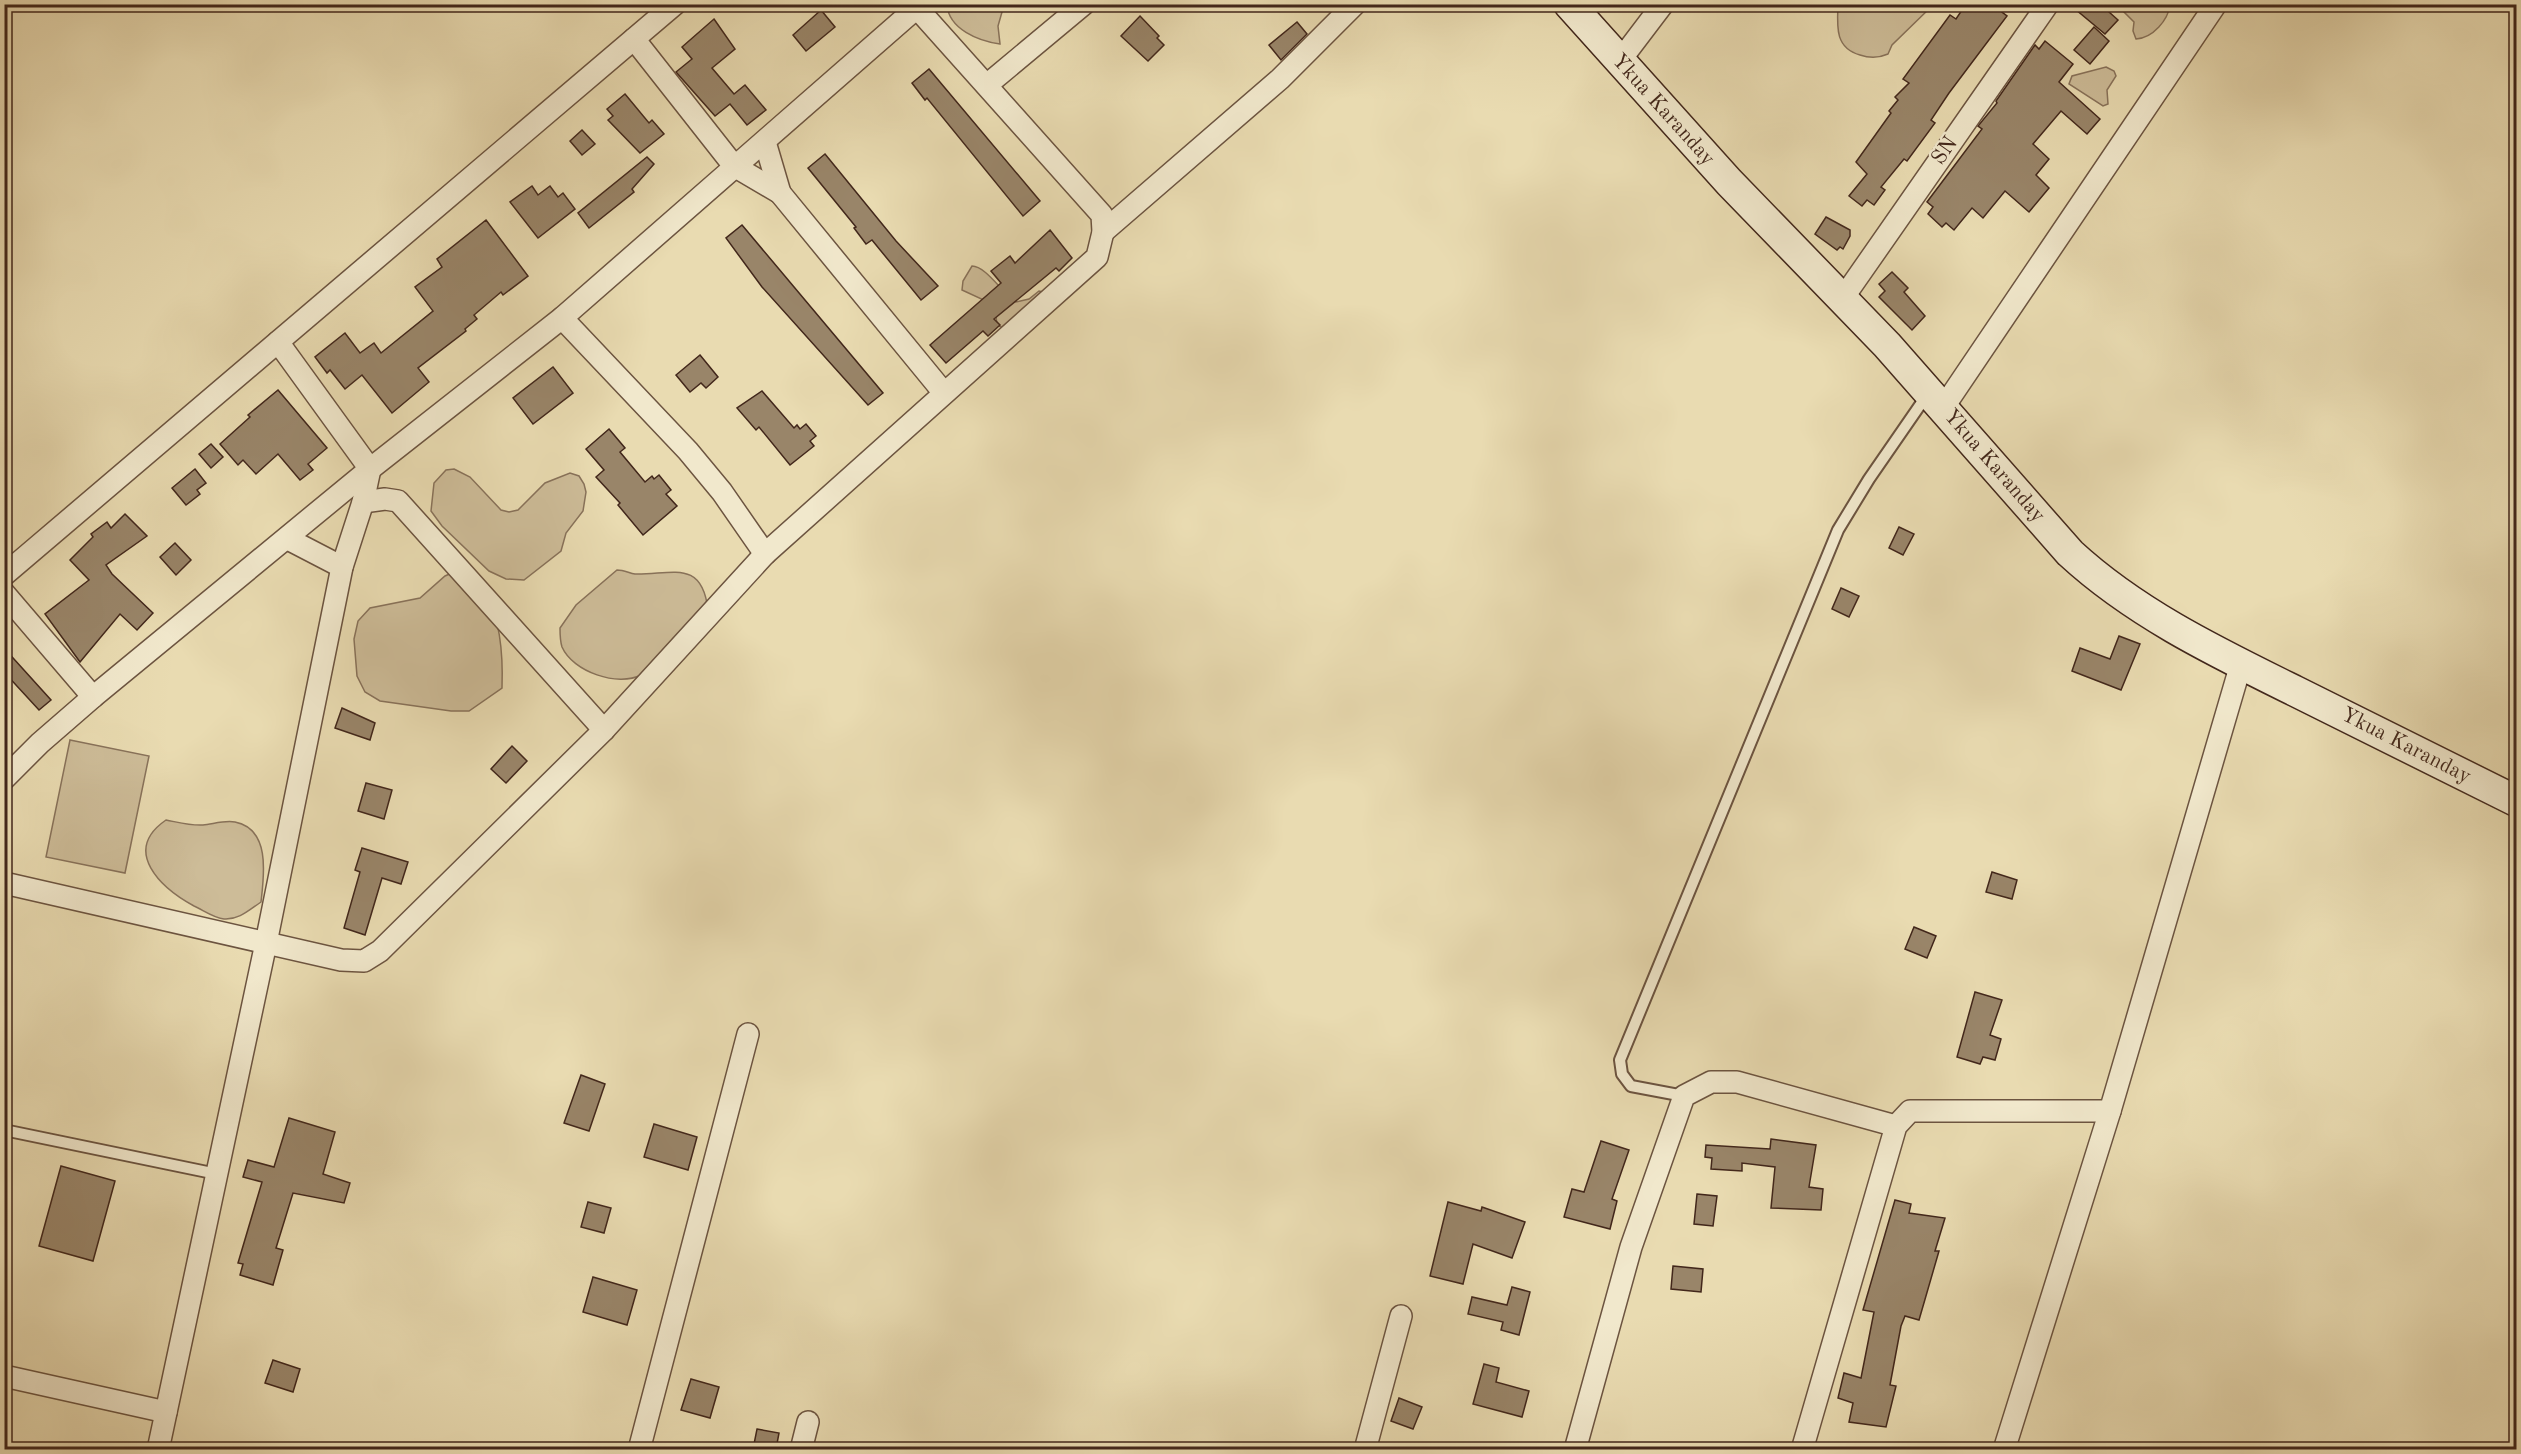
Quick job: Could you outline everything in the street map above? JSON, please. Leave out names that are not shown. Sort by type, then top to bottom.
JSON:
[{"type":"street","points":[[4,575],[675,4]]},
{"type":"street","points":[[988,84],[1084,4]]},
{"type":"street","points":[[1103,232],[1271,87],[1355,4]]},
{"type":"street","name":"Ykua Karanday","points":[[1569,4],[1618,62],[1729,182],[1843,298],[2070,553],[2090,571],[2121,596],[2241,664],[2517,801]]},
{"type":"street","points":[[1618,62],[1663,4]]},
{"type":"street","name":"SN","points":[[1843,298],[2048,4]]},
{"type":"street","points":[[1936,400],[2216,4]]},
{"type":"street","points":[[4,779],[40,743],[93,697],[288,539],[370,469],[562,318],[919,6],[1102,214],[1103,232],[1097,257],[765,554],[604,730],[380,951],[364,961],[341,960],[4,883]]},
{"type":"street","points":[[634,39],[734,166],[780,193],[944,393]]},
{"type":"street","points":[[765,142],[780,193]]},
{"type":"street","points":[[562,318],[688,451],[722,492],[765,554]]},
{"type":"street","points":[[158,1449],[266,943],[342,567],[363,502],[370,469],[278,342]]},
{"type":"street","points":[[363,502],[385,499],[398,501],[604,730]]},
{"type":"street","points":[[288,539],[342,567]]},
{"type":"street","points":[[4,593],[93,697]]},
{"type":"street","points":[[2004,1449],[2110,1111],[2241,664]]},
{"type":"street","points":[[639,1449],[748,1034]]},
{"type":"street","points":[[1575,1449],[1631,1247],[1684,1096],[1711,1082],[1737,1082],[1896,1126]]},
{"type":"street","points":[[1802,1449],[1896,1126],[1910,1111],[2110,1111]]},
{"type":"street","points":[[1365,1449],[1401,1316]]},
{"type":"street","points":[[4,1376],[166,1412]]},
{"type":"street","points":[[801,1449],[808,1422]]},
{"type":"lane","points":[[1684,1096],[1631,1086],[1622,1074],[1620,1060],[1838,530],[1869,478],[1936,400]]},
{"type":"lane","points":[[4,1130],[217,1174]]},
{"type":"shaded area","points":[[1838,4],[1933,5],[1892,45],[1888,54],[1874,57],[1852,52],[1842,42],[1838,29]]},
{"type":"shaded area","points":[[2120,4],[2170,5],[2163,22],[2154,32],[2136,39],[2133,31],[2134,22],[2122,10]]},
{"type":"shaded area","points":[[947,5],[1004,5],[998,26],[1000,44],[974,37],[959,27],[953,21]]},
{"type":"shaded area","points":[[2106,67],[2114,71],[2116,76],[2107,90],[2108,104],[2103,106],[2069,84],[2072,76]]},
{"type":"shaded area","points":[[972,266],[983,270],[1016,302],[1029,299],[1039,291],[1043,292],[1005,329],[997,325],[996,316],[986,301],[962,290],[963,281]]},
{"type":"shaded area","points":[[454,469],[470,477],[501,510],[509,512],[518,510],[545,483],[570,473],[579,476],[584,484],[586,492],[583,511],[566,533],[561,551],[524,580],[506,579],[489,571],[442,526],[431,511],[434,483],[446,470]]},
{"type":"shaded area","points":[[461,569],[482,589],[492,606],[500,641],[502,688],[469,711],[451,711],[380,701],[365,692],[357,676],[354,639],[358,621],[370,608],[420,598],[445,576]]},
{"type":"shaded area","points":[[617,570],[635,574],[672,572],[692,576],[705,594],[708,610],[641,675],[620,679],[597,675],[576,664],[562,647],[560,635],[560,628],[576,605]]},
{"type":"shaded area","points":[[70,740],[149,756],[125,873],[46,857]]},
{"type":"shaded area","points":[[166,820],[198,825],[235,822],[247,826],[255,834],[263,855],[261,902],[239,916],[224,919],[212,916],[169,889],[151,868],[146,856],[147,844],[153,832]]},
{"type":"building","points":[[1966,4],[1991,4],[2007,16],[1949,93],[1931,120],[1935,123],[1907,161],[1904,159],[1881,187],[1885,190],[1874,205],[1867,200],[1862,206],[1849,196],[1867,174],[1856,162],[1891,113],[1889,111],[1898,100],[1895,97],[1909,83],[1903,79],[1950,15],[1956,19]]},
{"type":"building","points":[[2069,4],[2100,4],[2118,20],[2105,34]]},
{"type":"building","points":[[821,10],[835,27],[806,51],[793,35]]},
{"type":"building","points":[[1140,16],[1159,36],[1157,38],[1164,45],[1148,61],[1121,36]]},
{"type":"building","points":[[714,19],[735,49],[712,68],[734,94],[745,85],[766,110],[747,125],[730,104],[715,116],[676,72],[692,59],[682,47]]},
{"type":"building","points":[[1297,22],[1307,34],[1281,60],[1269,45]]},
{"type":"building","points":[[2094,27],[2109,41],[2090,64],[2074,50]]},
{"type":"building","points":[[2045,41],[2073,64],[2059,82],[2100,119],[2087,134],[2061,111],[2033,144],[2049,159],[2036,175],[2049,188],[2029,212],[2005,191],[1983,218],[1972,208],[1954,230],[1946,223],[1942,227],[1928,214],[1933,207],[1927,202],[1982,129],[1978,126],[1997,103],[1996,101],[2035,45],[2039,49]]},
{"type":"building","points":[[929,69],[1040,201],[1023,216],[927,98],[925,100],[912,83]]},
{"type":"building","points":[[625,94],[649,123],[652,120],[664,134],[640,153],[608,120],[613,116],[607,109]]},
{"type":"building","points":[[582,130],[595,144],[582,155],[570,141]]},
{"type":"building","points":[[825,154],[896,241],[938,286],[921,300],[872,240],[866,244],[854,228],[856,227],[808,168]]},
{"type":"building","points":[[647,157],[654,164],[632,189],[634,192],[589,228],[578,213]]},
{"type":"building","points":[[532,186],[538,195],[550,186],[558,197],[563,193],[575,209],[538,238],[510,202]]},
{"type":"building","points":[[1826,217],[1850,230],[1850,236],[1843,249],[1840,247],[1837,250],[1815,234]]},
{"type":"building","points":[[486,220],[528,276],[503,295],[501,292],[474,315],[477,319],[465,329],[466,331],[418,368],[429,382],[392,413],[362,375],[345,389],[330,370],[327,373],[315,357],[345,333],[360,353],[374,343],[381,353],[433,311],[415,287],[442,267],[437,259]]},
{"type":"building","points":[[742,225],[883,393],[868,405],[762,287],[726,238]]},
{"type":"building","points":[[1050,230],[1072,258],[1059,271],[1056,268],[994,319],[1000,325],[988,336],[983,331],[946,363],[930,345],[1001,283],[991,271],[1010,256],[1015,263]]},
{"type":"building","points":[[1892,272],[1908,288],[1904,292],[1925,316],[1912,330],[1879,297],[1885,291],[1879,284]]},
{"type":"building","points":[[700,355],[718,377],[706,388],[701,383],[690,392],[676,375]]},
{"type":"building","points":[[553,367],[573,393],[533,424],[513,398]]},
{"type":"building","points":[[278,390],[327,448],[308,464],[313,470],[300,480],[278,454],[256,474],[243,460],[238,465],[220,444],[250,417],[248,415]]},
{"type":"building","points":[[762,391],[794,428],[797,425],[800,429],[806,424],[816,436],[810,441],[814,446],[790,465],[759,427],[756,430],[737,408]]},
{"type":"building","points":[[609,429],[625,448],[620,452],[645,482],[652,476],[654,479],[659,475],[671,490],[666,494],[677,506],[643,535],[618,505],[620,503],[596,477],[604,470],[586,449]]},
{"type":"building","points":[[211,444],[223,457],[211,468],[199,454]]},
{"type":"building","points":[[195,469],[206,483],[197,490],[200,494],[186,505],[172,488]]},
{"type":"building","points":[[125,514],[147,536],[106,565],[112,574],[153,613],[137,630],[120,614],[80,662],[45,614],[89,580],[70,560],[93,537],[91,534],[107,522],[111,528]]},
{"type":"building","points":[[1899,527],[1914,534],[1903,555],[1889,548]]},
{"type":"building","points":[[175,543],[191,560],[176,575],[160,557]]},
{"type":"building","points":[[1841,588],[1859,596],[1849,617],[1832,609]]},
{"type":"building","points":[[2119,636],[2140,644],[2121,690],[2072,671],[2080,648],[2110,659]]},
{"type":"building","points":[[4,648],[51,700],[39,710],[4,672]]},
{"type":"building","points":[[342,708],[375,723],[370,740],[335,728]]},
{"type":"building","points":[[512,746],[527,761],[506,783],[491,769]]},
{"type":"building","points":[[366,783],[392,790],[384,819],[358,811]]},
{"type":"building","points":[[362,848],[408,862],[401,884],[382,878],[365,935],[344,928],[360,872],[355,870]]},
{"type":"building","points":[[1992,872],[2017,880],[2012,899],[1986,892]]},
{"type":"building","points":[[1914,927],[1936,936],[1927,958],[1905,949]]},
{"type":"building","points":[[1975,992],[2002,1000],[1990,1035],[2001,1039],[1995,1060],[1983,1057],[1980,1064],[1957,1057]]},
{"type":"building","points":[[581,1075],[605,1084],[589,1131],[564,1123]]},
{"type":"building","points":[[289,1118],[335,1132],[323,1174],[350,1183],[344,1203],[293,1193],[276,1248],[283,1250],[273,1285],[240,1275],[243,1264],[238,1263],[262,1182],[243,1177],[248,1160],[274,1167]]},
{"type":"building","points":[[654,1124],[697,1137],[688,1170],[644,1157]]},
{"type":"building","points":[[1771,1139],[1816,1145],[1809,1187],[1823,1189],[1821,1210],[1771,1208],[1775,1167],[1742,1163],[1742,1171],[1711,1169],[1712,1158],[1705,1157],[1706,1145],[1770,1149]]},
{"type":"building","points":[[1601,1141],[1629,1150],[1612,1199],[1617,1201],[1610,1229],[1564,1217],[1572,1189],[1584,1192]]},
{"type":"building","points":[[61,1166],[115,1181],[93,1261],[39,1246]]},
{"type":"building","points":[[1697,1194],[1717,1196],[1713,1226],[1694,1224]]},
{"type":"building","points":[[1895,1200],[1911,1204],[1909,1213],[1945,1218],[1935,1251],[1939,1251],[1919,1320],[1905,1316],[1901,1326],[1890,1385],[1896,1386],[1886,1427],[1849,1422],[1853,1403],[1838,1398],[1844,1373],[1861,1378],[1874,1312],[1863,1310]]},
{"type":"building","points":[[588,1202],[611,1208],[604,1233],[581,1227]]},
{"type":"building","points":[[1448,1202],[1481,1211],[1482,1207],[1525,1222],[1512,1258],[1473,1244],[1463,1284],[1430,1276]]},
{"type":"building","points":[[1673,1266],[1703,1269],[1701,1292],[1671,1289]]},
{"type":"building","points":[[593,1277],[637,1290],[627,1325],[583,1312]]},
{"type":"building","points":[[1512,1287],[1530,1292],[1519,1335],[1501,1330],[1503,1322],[1468,1314],[1472,1297],[1507,1305]]},
{"type":"building","points":[[273,1360],[300,1369],[293,1392],[265,1383]]},
{"type":"building","points":[[1484,1364],[1499,1368],[1496,1382],[1529,1391],[1522,1417],[1473,1404]]},
{"type":"building","points":[[691,1379],[719,1387],[710,1418],[681,1410]]},
{"type":"building","points":[[1399,1398],[1422,1407],[1413,1429],[1391,1421]]},
{"type":"building","points":[[757,1429],[779,1433],[776,1449],[753,1449]]}]
